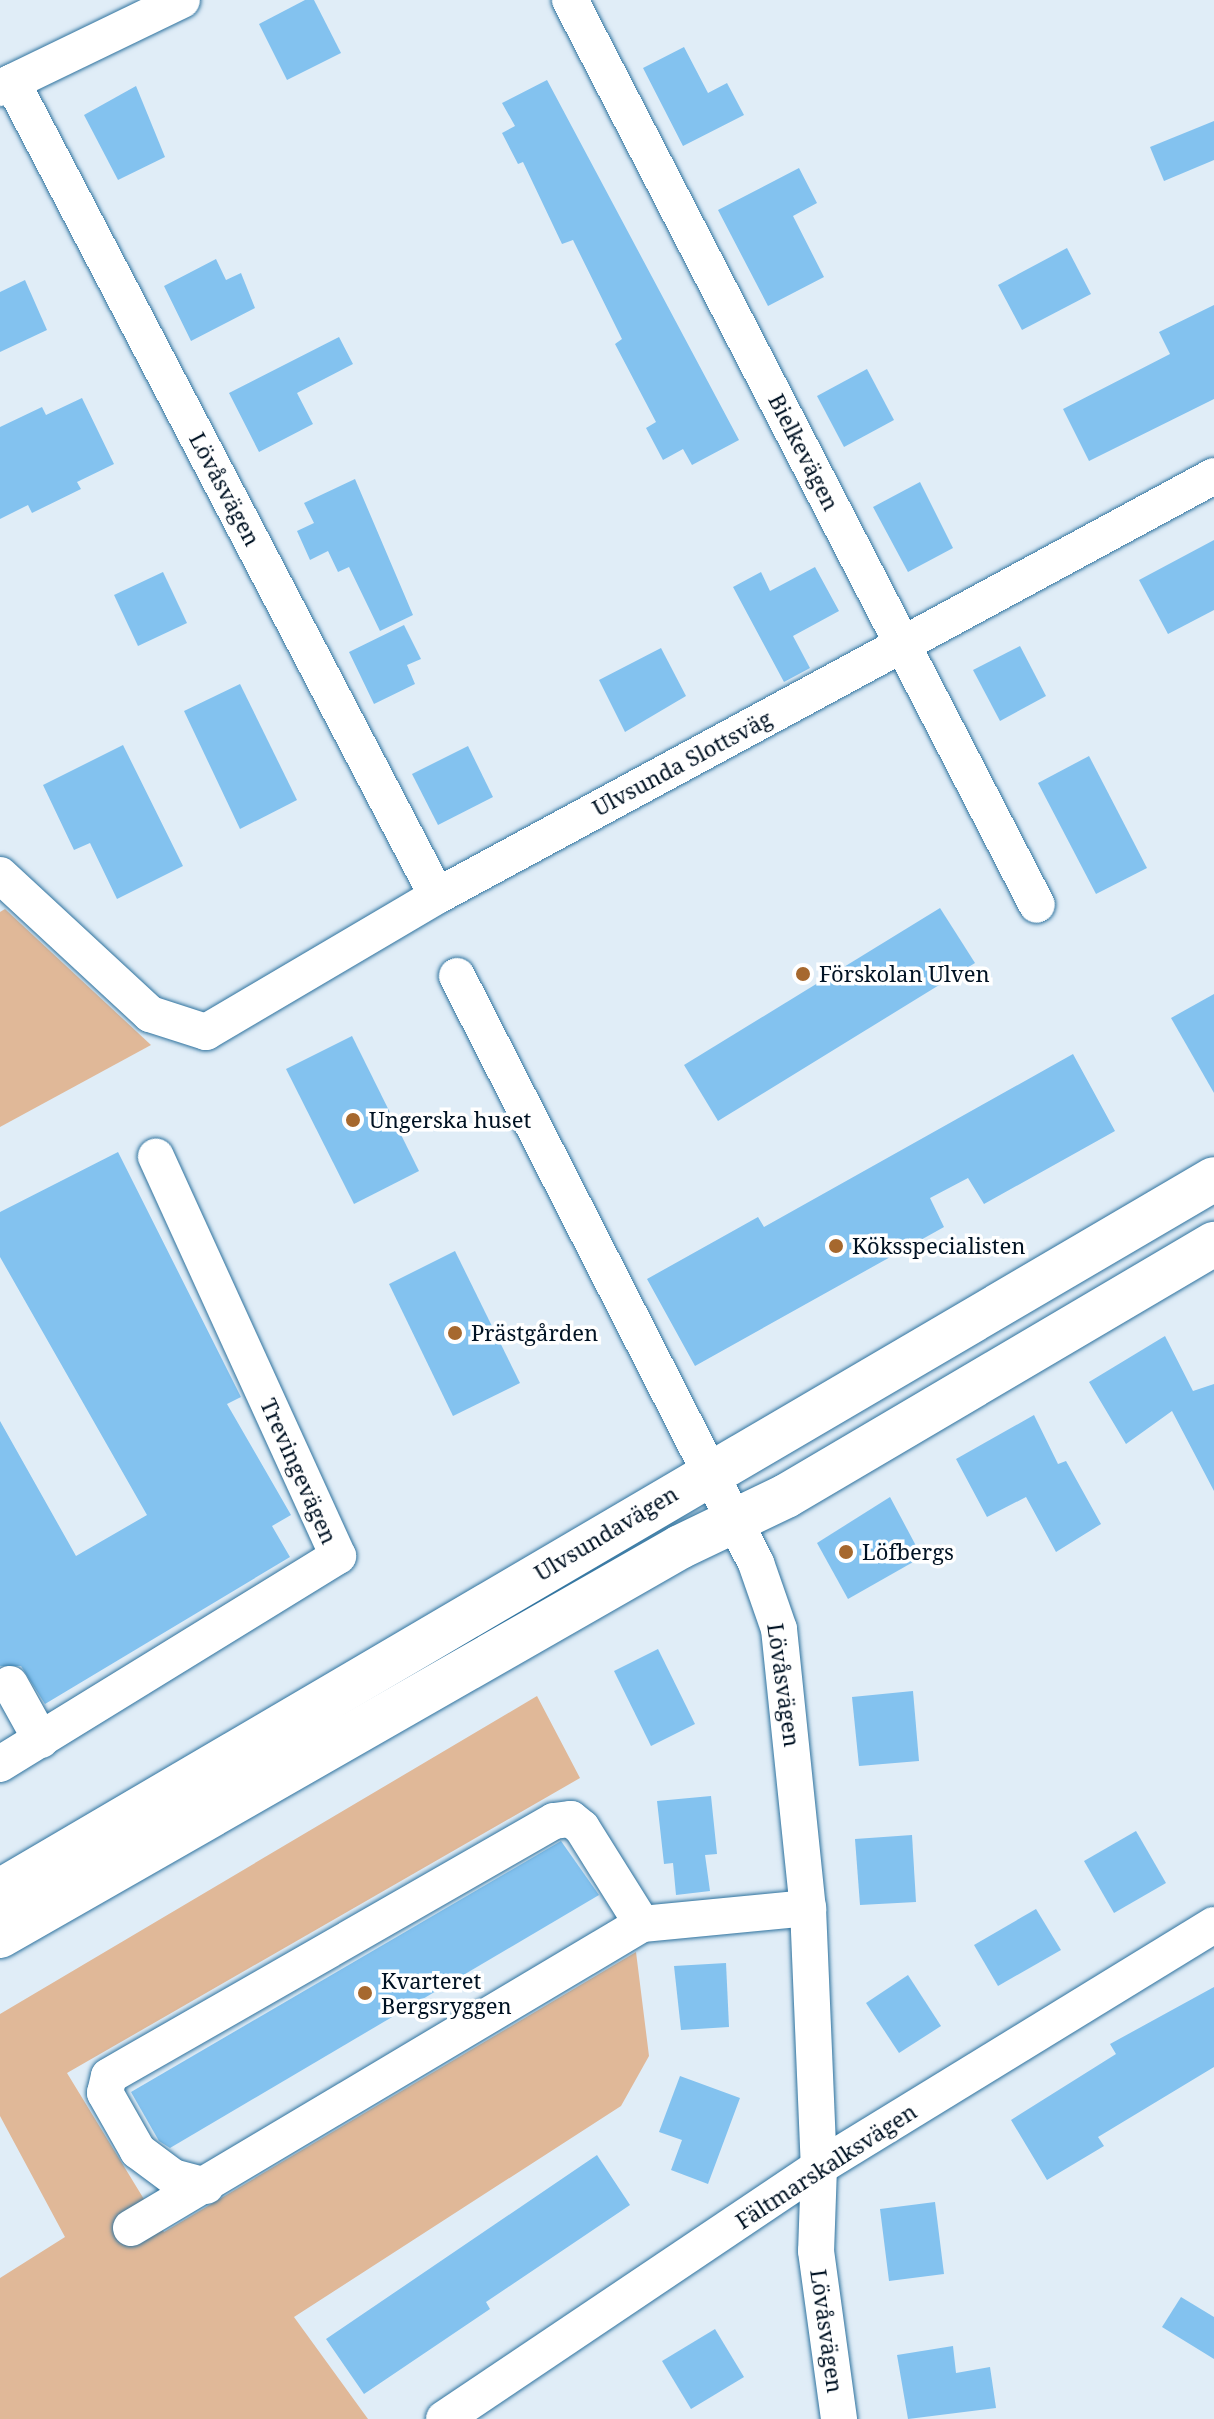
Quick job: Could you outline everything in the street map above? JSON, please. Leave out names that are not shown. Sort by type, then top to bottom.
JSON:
[{"type":"main road","name":"Ulvsundavägen","points":[[0,1891],[1214,1179]]},
{"type":"main road","name":"Ulvsundavägen","points":[[0,1936],[680,1547],[732,1523],[1214,1244]]},
{"type":"street","points":[[6,85],[182,0]]},
{"type":"street","name":"Bielkevägen","points":[[570,0],[1037,905]]},
{"type":"street","name":"Lövåsvägen","points":[[6,85],[437,896]]},
{"type":"street","name":"Ulvsunda Slottsväg","points":[[0,875],[150,1014],[206,1032],[437,896],[1214,476]]},
{"type":"street","name":"Lövåsvägen","points":[[457,976],[707,1474],[766,1583],[779,1629],[808,1908],[819,2167],[816,2251],[839,2419]]},
{"type":"street","name":"Trevingevägen","points":[[0,1764],[338,1556],[156,1157]]},
{"type":"street","points":[[10,1684],[41,1740]]},
{"type":"street","points":[[206,2186],[173,2177],[138,2151],[105,2093],[109,2076],[554,1821],[571,1819],[582,1828],[642,1924]]},
{"type":"street","points":[[131,2228],[642,1924],[808,1908]]},
{"type":"street","name":"Fältmarskalksvägen","points":[[444,2419],[819,2167],[1214,1925]]},
{"type":"shaded area","points":[[5,909],[151,1045],[0,1127],[0,912]]},
{"type":"shaded area","points":[[537,1696],[580,1778],[67,2073],[164,2232],[636,1952],[649,2056],[621,2106],[294,2317],[368,2419],[0,2419],[0,2278],[65,2237],[0,2116],[0,2014]]},
{"type":"building","points":[[305,0],[314,0],[341,53],[287,80],[259,24]]},
{"type":"building","points":[[684,47],[708,93],[727,83],[744,115],[683,146],[643,68]]},
{"type":"building","points":[[547,80],[739,440],[692,465],[683,449],[663,460],[646,428],[656,422],[615,344],[622,339],[573,240],[562,244],[523,162],[518,164],[502,133],[515,126],[502,103]]},
{"type":"building","points":[[136,86],[165,157],[118,180],[84,115]]},
{"type":"building","points":[[1214,121],[1214,160],[1164,181],[1150,147]]},
{"type":"building","points":[[799,168],[817,203],[793,216],[824,277],[768,306],[718,210]]},
{"type":"building","points":[[1067,248],[1091,294],[1022,330],[998,285]]},
{"type":"building","points":[[216,259],[226,280],[241,273],[255,308],[191,341],[164,286]]},
{"type":"building","points":[[25,280],[47,330],[0,352],[0,292]]},
{"type":"building","points":[[1214,305],[1214,399],[1089,461],[1063,409],[1170,354],[1159,332]]},
{"type":"building","points":[[339,337],[353,364],[297,393],[313,424],[259,452],[229,393]]},
{"type":"building","points":[[867,369],[894,420],[844,447],[817,396]]},
{"type":"building","points":[[82,398],[114,464],[77,482],[81,489],[32,513],[28,505],[0,519],[0,427],[42,407],[46,415]]},
{"type":"building","points":[[355,479],[413,615],[380,631],[349,567],[338,572],[328,551],[310,560],[297,531],[314,523],[304,503]]},
{"type":"building","points":[[920,482],[953,548],[908,572],[873,507]]},
{"type":"building","points":[[1214,540],[1214,610],[1168,634],[1139,580]]},
{"type":"building","points":[[815,567],[839,611],[793,636],[810,668],[784,682],[733,587],[761,572],[770,591]]},
{"type":"building","points":[[163,572],[187,623],[138,646],[114,595]]},
{"type":"building","points":[[404,625],[421,659],[407,665],[415,684],[374,704],[349,652]]},
{"type":"building","points":[[1020,646],[1046,696],[1000,721],[973,670]]},
{"type":"building","points":[[661,648],[686,696],[625,732],[599,680]]},
{"type":"building","points":[[240,684],[297,800],[240,829],[184,711]]},
{"type":"building","points":[[123,745],[183,866],[117,899],[90,843],[74,850],[43,785]]},
{"type":"building","points":[[468,746],[493,797],[438,825],[412,774]]},
{"type":"building","points":[[1089,756],[1147,868],[1096,894],[1038,783]]},
{"type":"building","points":[[940,908],[975,963],[718,1121],[684,1065]]},
{"type":"building","points":[[1214,994],[1214,1093],[1171,1018]]},
{"type":"building","name":"Ungerska huset","points":[[352,1036],[419,1171],[354,1204],[286,1069]]},
{"type":"building","points":[[1073,1054],[1115,1131],[984,1204],[968,1178],[930,1198],[944,1227],[695,1366],[647,1279],[758,1217],[764,1227]]},
{"type":"building","points":[[118,1152],[241,1397],[227,1404],[291,1515],[272,1526],[290,1557],[45,1704],[21,1666],[0,1666],[0,1421],[76,1556],[147,1515],[0,1257],[0,1212]]},
{"type":"building","name":"Prästgården","points":[[455,1251],[520,1383],[453,1416],[389,1284]]},
{"type":"building","points":[[1165,1336],[1193,1391],[1214,1384],[1214,1491],[1172,1411],[1126,1444],[1089,1382]]},
{"type":"building","points":[[1034,1415],[1058,1464],[1066,1461],[1101,1524],[1056,1552],[1026,1497],[987,1517],[956,1459]]},
{"type":"building","points":[[890,1497],[922,1557],[848,1599],[817,1543]]},
{"type":"building","points":[[658,1649],[695,1724],[651,1746],[614,1671]]},
{"type":"building","points":[[913,1691],[919,1761],[859,1766],[852,1697]]},
{"type":"building","points":[[711,1796],[717,1854],[705,1855],[710,1891],[676,1895],[673,1863],[664,1864],[657,1801]]},
{"type":"building","points":[[1136,1831],[1166,1883],[1114,1913],[1084,1861]]},
{"type":"building","points":[[912,1835],[916,1902],[860,1905],[855,1839]]},
{"type":"building","name":"Kvarteret Bergsryggen","points":[[561,1841],[599,1895],[170,2148],[159,2141],[131,2092]]},
{"type":"building","points":[[1036,1909],[1061,1950],[998,1986],[974,1945]]},
{"type":"building","points":[[726,1963],[729,2027],[681,2030],[674,1966]]},
{"type":"building","points":[[908,1975],[941,2026],[899,2053],[866,2003]]},
{"type":"building","points":[[1214,1987],[1214,2067],[1098,2137],[1104,2146],[1047,2180],[1011,2120],[1116,2054],[1110,2044]]},
{"type":"building","points":[[680,2076],[740,2098],[708,2184],[671,2170],[682,2140],[659,2132]]},
{"type":"building","points":[[597,2155],[630,2205],[486,2302],[490,2309],[364,2394],[326,2339]]},
{"type":"building","points":[[935,2202],[944,2274],[889,2281],[880,2209]]},
{"type":"building","points":[[1181,2297],[1214,2317],[1214,2359],[1162,2327]]},
{"type":"building","points":[[715,2329],[744,2377],[691,2409],[662,2361]]},
{"type":"building","points":[[953,2346],[956,2373],[990,2367],[996,2408],[908,2419],[897,2355]]},
{"type":"place","name":"Förskolan Ulven","points":[[803,974]]},
{"type":"place","name":"Ungerska huset","points":[[353,1120]]},
{"type":"place","name":"Köksspecialisten","points":[[836,1246]]},
{"type":"place","name":"Prästgården","points":[[455,1333]]},
{"type":"place","name":"Löfbergs","points":[[846,1552]]},
{"type":"place","name":"Kvarteret Bergsryggen","points":[[365,1993]]}]
